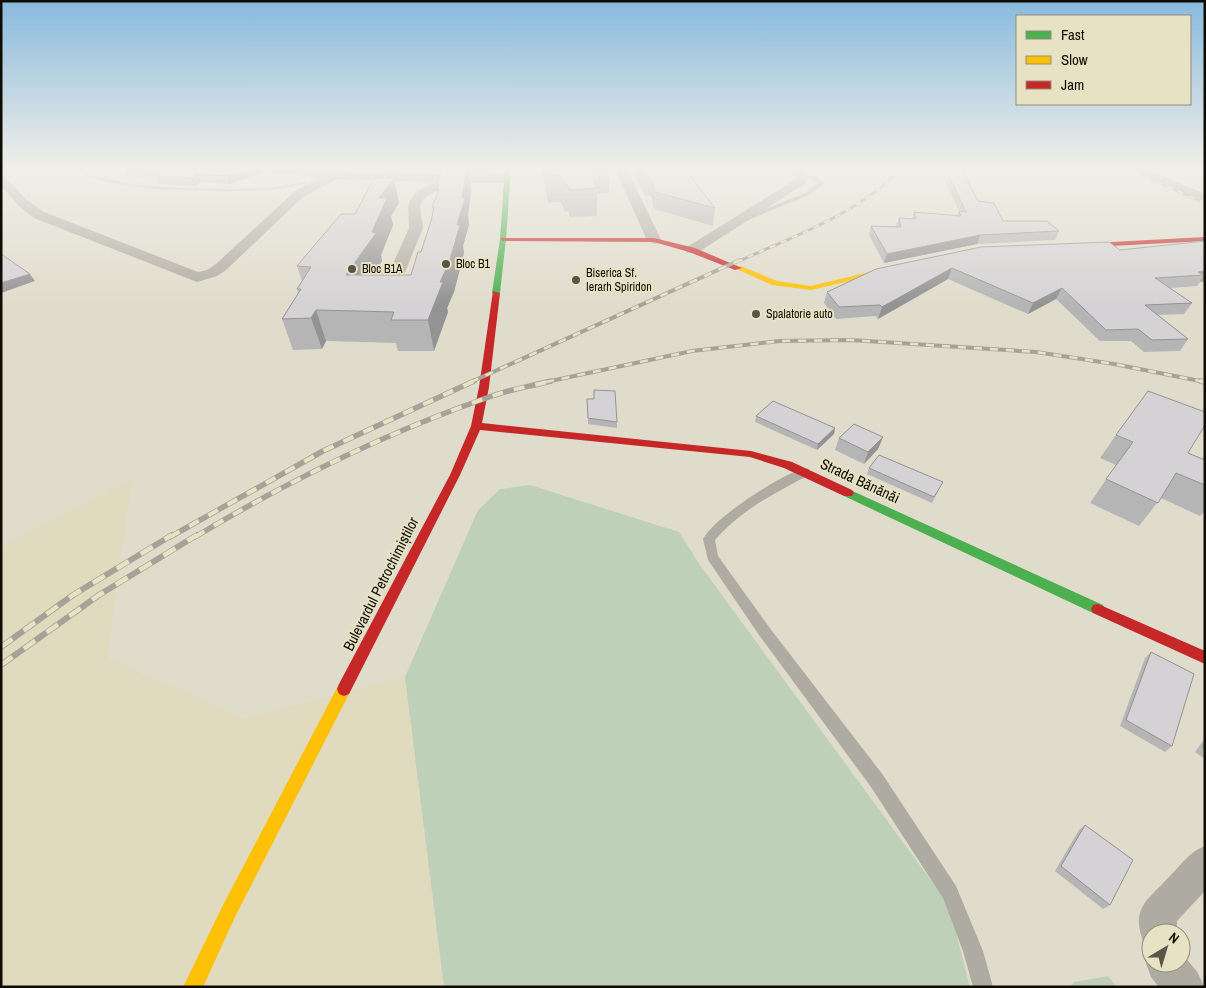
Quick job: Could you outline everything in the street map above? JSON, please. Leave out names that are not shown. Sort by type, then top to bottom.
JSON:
[{"type":"street","points":[[36,213],[197,277],[212,273],[221,267],[279,213]]},
{"type":"street","points":[[394,282],[416,228],[415,213]]},
{"type":"street","name":"Bulevardul Petrochimiștilor","points":[[193,987],[229,911],[455,475],[476,426],[485,379],[503,239],[504,213]]},
{"type":"street","points":[[641,213],[654,240]]},
{"type":"street","points":[[692,250],[749,213]]},
{"type":"street","points":[[503,239],[654,240],[692,250],[775,283],[793,287],[811,288],[909,264]]},
{"type":"street","points":[[1062,246],[1205,240]]},
{"type":"street","name":"Strada Bănănăi","points":[[476,426],[751,454],[788,464],[1205,658]]},
{"type":"street","points":[[1158,923],[1158,913],[1182,890],[1205,863]]},
{"type":"street","points":[[1173,973],[1184,987]]},
{"type":"lane","points":[[732,224],[763,213]]},
{"type":"lane","points":[[805,472],[757,498],[722,523],[709,538],[712,557],[764,631],[877,781],[950,892],[973,951],[983,987]]},
{"type":"shaded area","points":[[132,479],[107,658],[243,719],[405,677],[444,987],[1,987],[1,547]]},
{"type":"green space","points":[[530,485],[679,532],[700,565],[949,905],[970,987],[444,987],[405,677],[478,510],[500,489]]},
{"type":"green space","points":[[1108,976],[1117,987],[1069,987],[1074,982]]},
{"type":"building","points":[[380,213],[372,232],[376,233],[346,275],[411,275],[433,213],[461,213],[457,225],[460,225],[449,263],[440,282],[443,282],[428,320],[391,320],[394,312],[316,310],[311,318],[282,319],[301,289],[297,289],[311,267],[297,266],[341,214]]},
{"type":"building","points":[[914,213],[961,216],[960,213],[999,213],[1003,221],[1047,221],[1059,231],[980,235],[887,254],[871,226],[901,227],[899,218],[916,219]]},
{"type":"building","points":[[1205,241],[1205,271],[1198,272],[1204,275],[1155,278],[1192,303],[1145,305],[1188,339],[1152,340],[1138,329],[1106,330],[1062,288],[1033,303],[952,268],[882,307],[880,305],[839,307],[827,292],[876,269],[981,247],[1109,242],[1120,250]]},
{"type":"building","points":[[1,254],[30,274],[1,283]]},
{"type":"building","points":[[594,390],[615,391],[617,422],[588,418],[587,399],[594,399]]},
{"type":"building","points":[[1148,391],[1205,412],[1205,425],[1188,453],[1205,460],[1205,485],[1176,473],[1158,503],[1106,479],[1133,442],[1116,435]]},
{"type":"building","points":[[773,401],[835,428],[818,444],[756,416]]},
{"type":"building","points":[[854,424],[883,437],[868,452],[839,438]]},
{"type":"building","points":[[879,455],[943,482],[934,497],[869,468]]},
{"type":"building","points":[[1151,652],[1194,674],[1172,746],[1126,720]]},
{"type":"building","points":[[1085,825],[1133,860],[1110,905],[1061,866]]},
{"type":"railway","points":[[737,262],[803,233],[842,213]]},
{"type":"railway","points":[[471,382],[740,260]]},
{"type":"railway","points":[[546,382],[692,351],[780,341],[851,340],[1036,352],[1114,364],[1205,382],[1200,381]]},
{"type":"railway","points":[[170,537],[323,451],[474,381]]},
{"type":"railway","points":[[195,537],[266,496],[378,441],[492,396],[551,381]]},
{"type":"railway","points":[[1,647],[73,595],[172,535]]},
{"type":"railway","points":[[1,665],[99,595],[197,535]]},
{"type":"traffic: fast","points":[[496,293],[505,213]]},
{"type":"traffic: fast","points":[[848,493],[1098,609]]},
{"type":"traffic: slow","points":[[738,268],[775,283],[811,288],[898,267]]},
{"type":"traffic: slow","points":[[193,987],[229,911],[344,689]]},
{"type":"traffic: jam","points":[[503,239],[654,240],[692,250],[738,268]]},
{"type":"traffic: jam","points":[[1074,246],[1205,239]]},
{"type":"traffic: jam","points":[[344,689],[455,475],[476,426],[484,387],[496,293]]},
{"type":"traffic: jam","points":[[476,426],[751,454],[788,465],[848,493]]},
{"type":"traffic: jam","points":[[1098,609],[1205,658]]},
{"type":"place","name":"Bloc B1","points":[[446,264]]},
{"type":"place","name":"Bloc B1A","points":[[352,269]]},
{"type":"place","name":"Biserica Sf. Ierarh Spiridon","points":[[576,280]]},
{"type":"place","name":"Spalatorie auto","points":[[756,314]]}]
